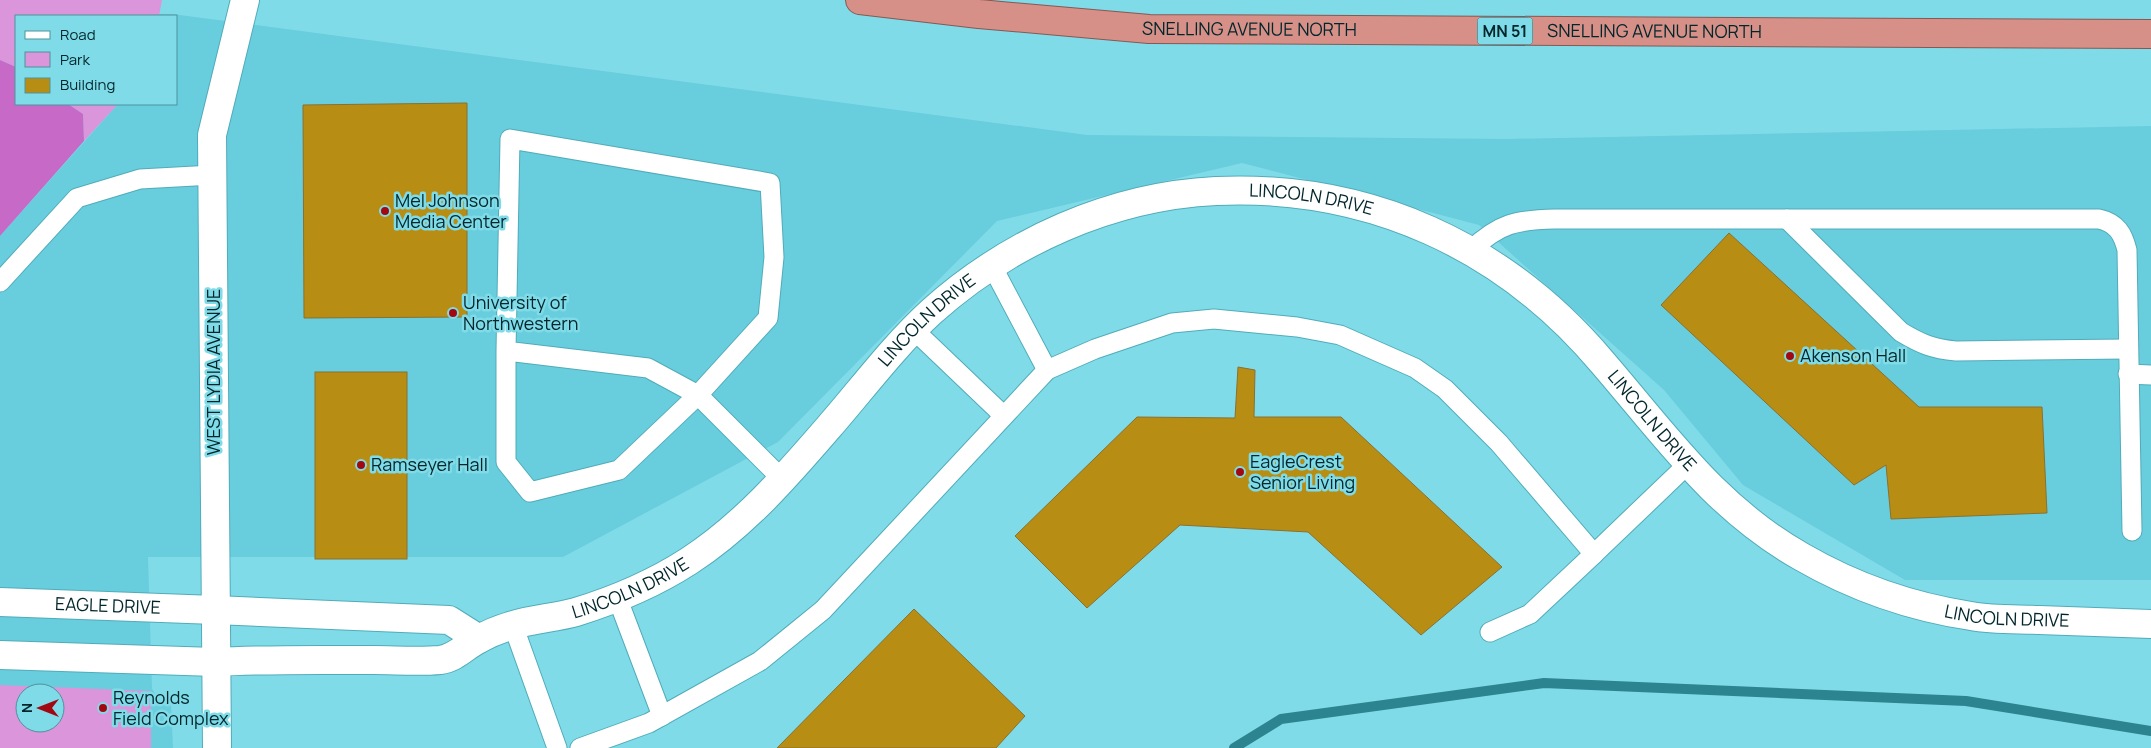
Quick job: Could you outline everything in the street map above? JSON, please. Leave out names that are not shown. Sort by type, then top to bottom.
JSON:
[{"type":"highway","name":"SNELLING AVENUE NORTH","points":[[860,0],[979,14],[1149,29],[2151,34]]},
{"type":"street","name":"WEST LYDIA AVENUE","points":[[217,748],[212,134],[246,0]]},
{"type":"street","name":"LINCOLN DRIVE","points":[[215,662],[250,660],[448,660],[479,638],[513,625],[575,612],[633,591],[688,561],[738,524],[783,480],[914,330],[931,313],[992,266],[1033,241],[1090,216],[1150,200],[1212,191],[1275,191],[1336,200],[1397,216],[1471,250],[1508,273],[1556,312],[1599,358],[1701,480],[1748,521],[1800,556],[1864,587],[1915,605],[1976,617],[2151,624]]},
{"type":"street","name":"EAGLE DRIVE","points":[[0,602],[215,610]]},
{"type":"street","points":[[215,610],[450,620],[479,638]]},
{"type":"street","points":[[0,655],[215,662]]},
{"type":"lane","points":[[510,139],[770,183],[774,257],[768,318],[698,395],[619,470],[530,492],[506,462],[506,351],[510,139]]},
{"type":"lane","points":[[0,282],[77,198],[140,179],[213,175]]},
{"type":"lane","points":[[1787,219],[1901,332],[1921,344],[1936,349],[1956,351],[2128,349]]},
{"type":"lane","points":[[1471,250],[1485,237],[1502,227],[1520,220],[2099,219],[2108,221],[2118,227],[2124,238],[2127,250],[2132,531]]},
{"type":"lane","points":[[992,266],[1047,370]]},
{"type":"lane","points":[[580,748],[649,723],[760,661],[822,610],[1047,370],[1095,349],[1172,323],[1214,319],[1297,327],[1340,335],[1415,368],[1445,389],[1498,444],[1594,554]]},
{"type":"lane","points":[[914,330],[1003,415]]},
{"type":"lane","points":[[506,351],[648,368],[698,395],[783,480]]},
{"type":"lane","points":[[2128,374],[2151,375]]},
{"type":"lane","points":[[1490,632],[1530,614],[1688,464]]},
{"type":"lane","points":[[617,597],[662,716]]},
{"type":"lane","points":[[513,625],[557,748]]},
{"type":"shaded area","name":"University of Northwestern","points":[[159,14],[172,14],[1087,135],[1506,139],[2151,126],[2151,580],[1905,580],[1743,485],[1664,390],[1479,225],[1242,163],[997,221],[778,442],[563,557],[148,557],[152,689],[160,700],[171,703],[173,748],[0,748],[0,236],[117,105],[178,105],[178,15]]},
{"type":"shaded area","points":[[0,60],[15,67],[15,105],[70,105],[83,114],[84,141],[0,236]]},
{"type":"green space","points":[[0,0],[162,0],[159,15],[15,15],[15,67],[0,60]]},
{"type":"green space","points":[[70,105],[117,105],[84,141],[83,114]]},
{"type":"green space","name":"Reynolds Field Complex","points":[[0,685],[15,686],[15,733],[65,733],[65,688],[151,691],[151,748],[0,748]]},
{"type":"building","name":"Mel Johnson Media Center","points":[[467,103],[467,317],[304,318],[303,105]]},
{"type":"building","name":"Akenson Hall","points":[[1729,233],[1919,407],[2042,407],[2047,513],[1891,519],[1886,465],[1854,485],[1661,305]]},
{"type":"building","name":"EagleCrest Senior Living","points":[[1238,367],[1255,370],[1254,417],[1341,417],[1502,567],[1421,635],[1308,532],[1180,525],[1087,608],[1015,536],[1137,417],[1235,418]]},
{"type":"building","name":"Ramseyer Hall","points":[[315,372],[407,372],[407,559],[315,559]]},
{"type":"building","points":[[914,609],[1025,716],[996,748],[777,748]]},
{"type":"waterway","points":[[1234,748],[1281,719],[1544,683],[1966,701],[2151,731]]},
{"type":"place","name":"Mel Johnson Media Center","points":[[385,211]]},
{"type":"place","name":"University of Northwestern","points":[[453,313]]},
{"type":"place","name":"Akenson Hall","points":[[1790,356]]},
{"type":"place","name":"Ramseyer Hall","points":[[361,465]]},
{"type":"place","name":"EagleCrest Senior Living","points":[[1240,472]]},
{"type":"place","name":"Reynolds Field Complex","points":[[103,708]]}]
